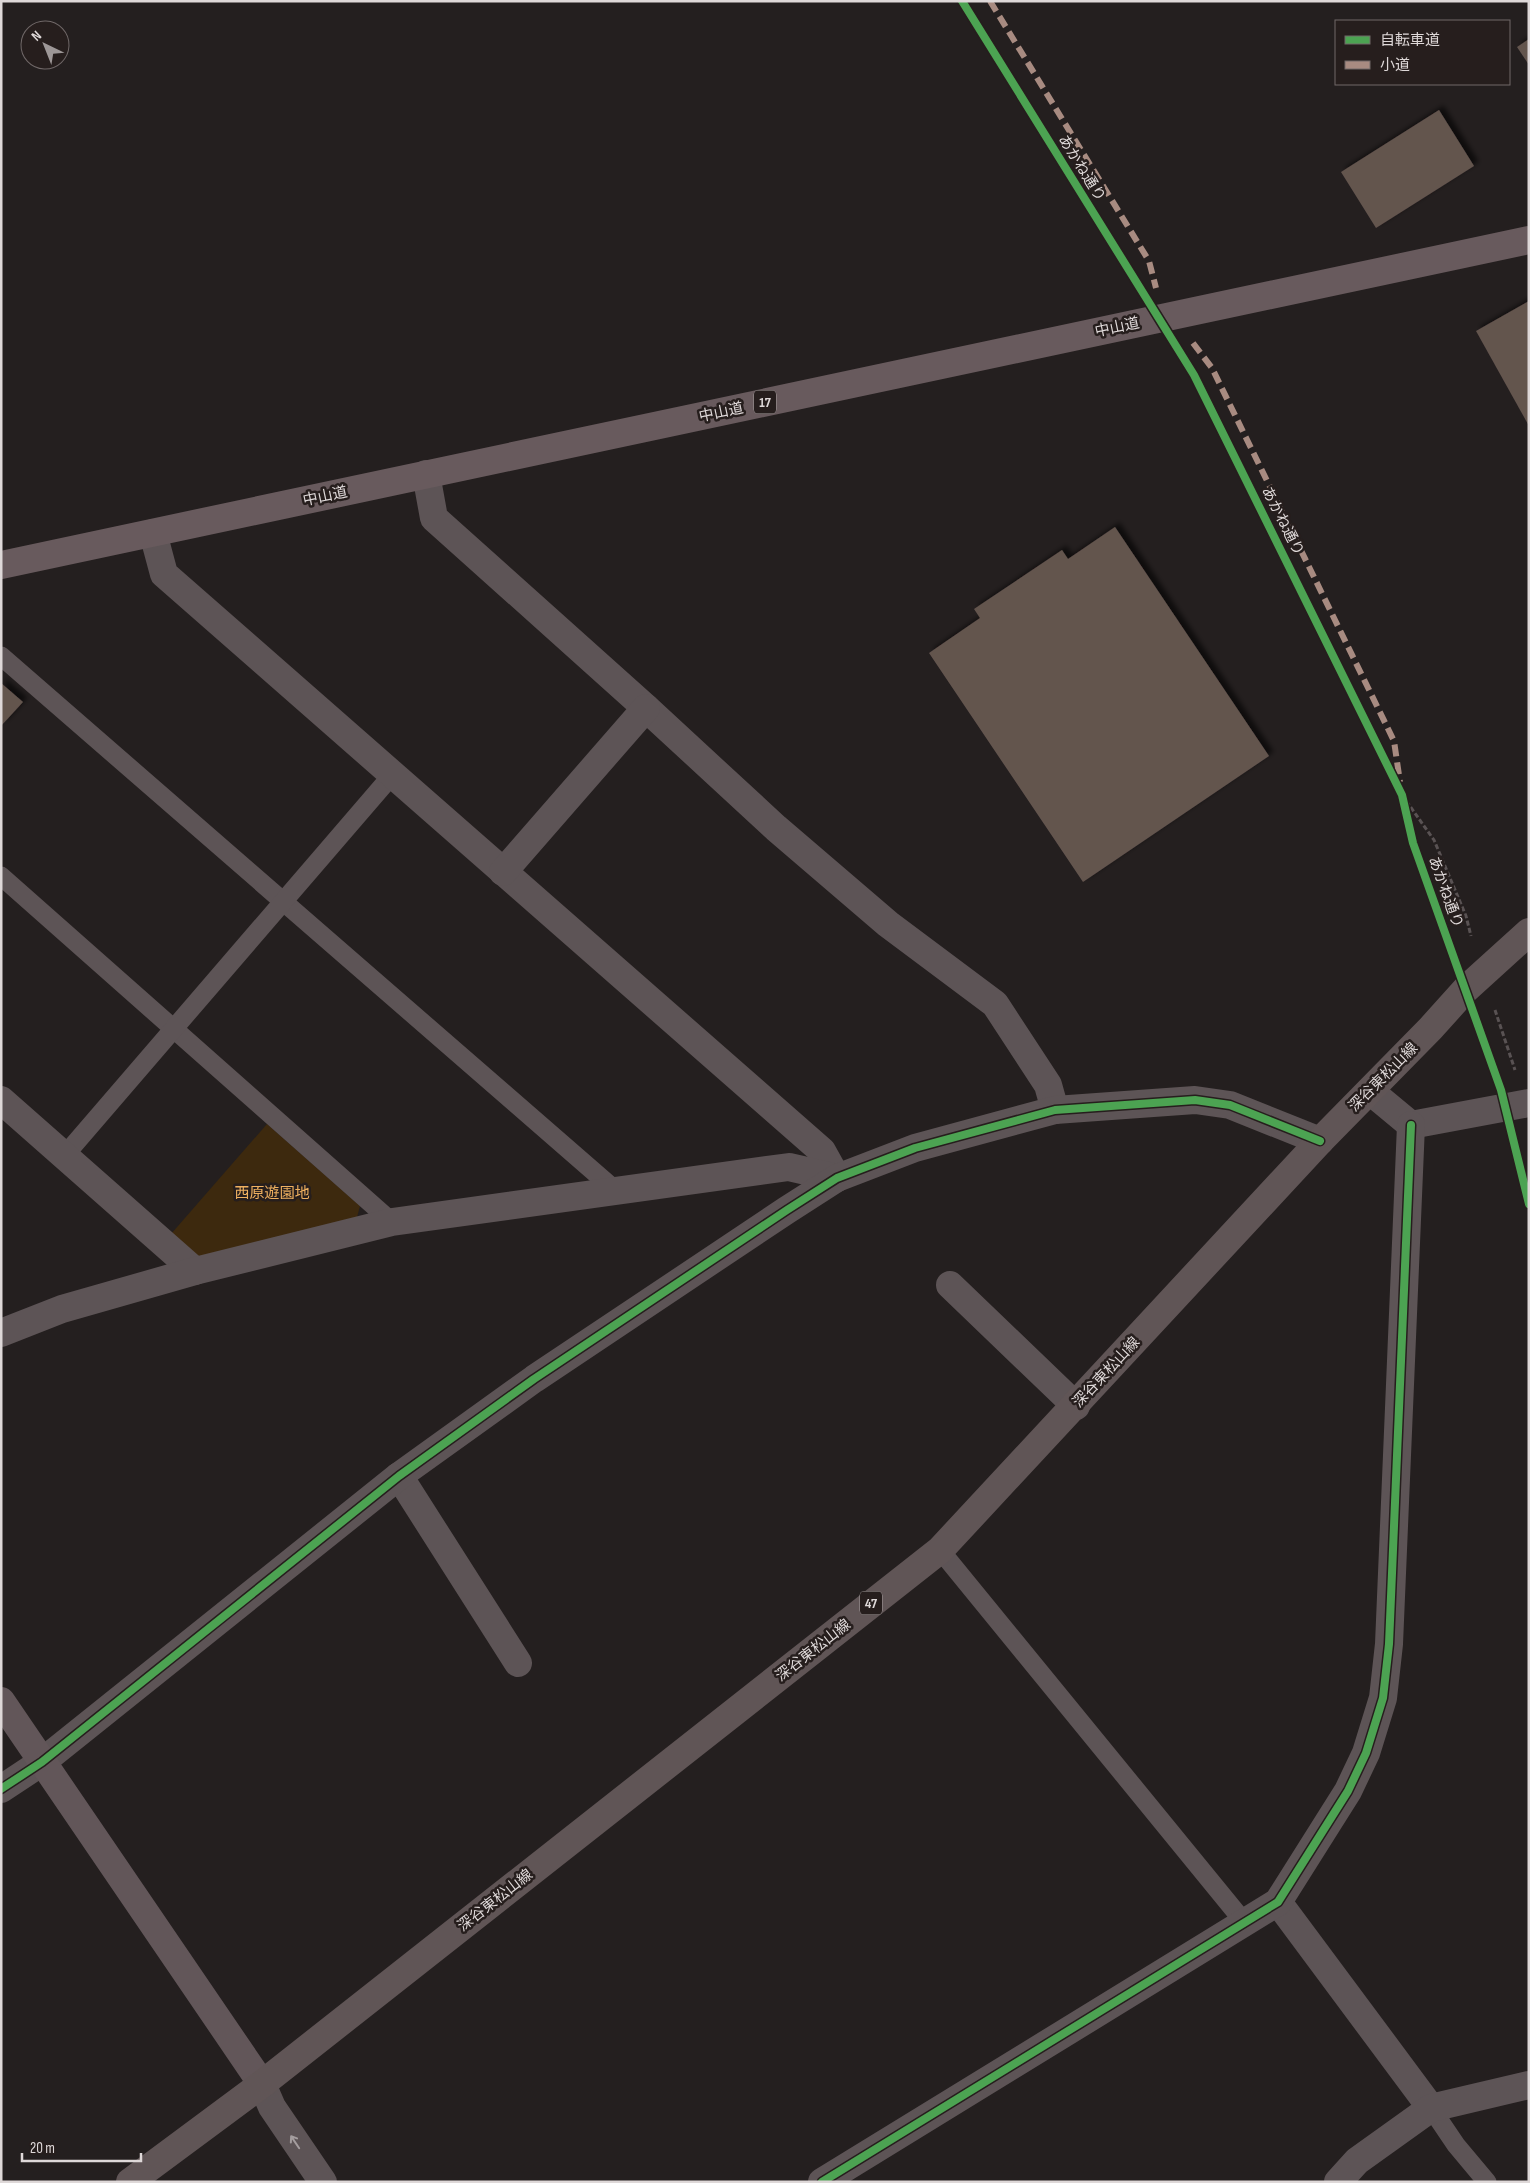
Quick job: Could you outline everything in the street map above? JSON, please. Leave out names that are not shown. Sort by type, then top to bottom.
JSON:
[{"type":"highway","name":"中山道","points":[[1,565],[1529,240]]},
{"type":"main road","name":"深谷東松山線","points":[[130,2182],[262,2084],[940,1550],[1076,1406],[1320,1141],[1466,989],[1529,932]]},
{"type":"street","points":[[426,474],[434,518],[646,708],[776,828],[888,924],[995,1004],[1048,1085],[1055,1110]]},
{"type":"street","points":[[153,533],[164,574],[822,1151],[837,1178]]},
{"type":"street","points":[[503,872],[646,708]]},
{"type":"street","points":[[1370,1090],[1411,1124],[1529,1103]]},
{"type":"street","points":[[1,1100],[195,1271]]},
{"type":"street","points":[[1,1789],[42,1762],[399,1476],[534,1379],[837,1178],[915,1148],[1055,1110],[1195,1100],[1230,1105],[1320,1141]]},
{"type":"street","points":[[822,2182],[1278,1902],[1348,1791],[1366,1753],[1383,1698],[1389,1644],[1411,1124]]},
{"type":"street","points":[[1,1333],[62,1309],[195,1271],[392,1222],[789,1167],[837,1178]]},
{"type":"street","points":[[950,1285],[1076,1406]]},
{"type":"street","points":[[399,1476],[518,1663]]},
{"type":"street","points":[[1,1702],[262,2084],[272,2107],[323,2182]]},
{"type":"street","points":[[1278,1902],[1431,2108]]},
{"type":"street","points":[[1338,2182],[1357,2161],[1431,2108],[1529,2084]]},
{"type":"lane","points":[[1,656],[615,1190]]},
{"type":"lane","points":[[65,1155],[393,774]]},
{"type":"lane","points":[[1,876],[392,1222]]},
{"type":"lane","points":[[940,1550],[1244,1922]]},
{"type":"lane","points":[[1431,2108],[1456,2145],[1487,2182]]},
{"type":"path","points":[[1398,786],[1406,814]]},
{"type":"green space","name":"西原遊園地","points":[[267,1124],[360,1206],[356,1221],[201,1258],[171,1234]]},
{"type":"building","points":[[1529,39],[1529,65],[1517,47]]},
{"type":"building","points":[[1439,110],[1474,166],[1376,228],[1341,172]]},
{"type":"building","points":[[1529,301],[1529,426],[1476,331]]},
{"type":"building","points":[[1115,527],[1269,756],[1083,882],[929,653],[980,618],[974,609],[1062,550],[1068,559]]},
{"type":"building","points":[[1,683],[23,702],[1,726]]},
{"type":"marked path","points":[[990,1],[1149,261],[1156,288]]},
{"type":"marked path","points":[[1193,343],[1212,368],[1394,741],[1400,782]]},
{"type":"cycle path","name":"あかね通り","points":[[962,1],[1194,375],[1402,795],[1413,843],[1501,1090],[1529,1204]]},
{"type":"cycle path","points":[[1,1789],[42,1762],[399,1476],[534,1379],[837,1178],[915,1148],[1055,1110],[1195,1100],[1230,1105],[1320,1141]]},
{"type":"cycle path","points":[[822,2182],[1278,1902],[1348,1791],[1366,1753],[1383,1698],[1389,1644],[1411,1125]]}]
